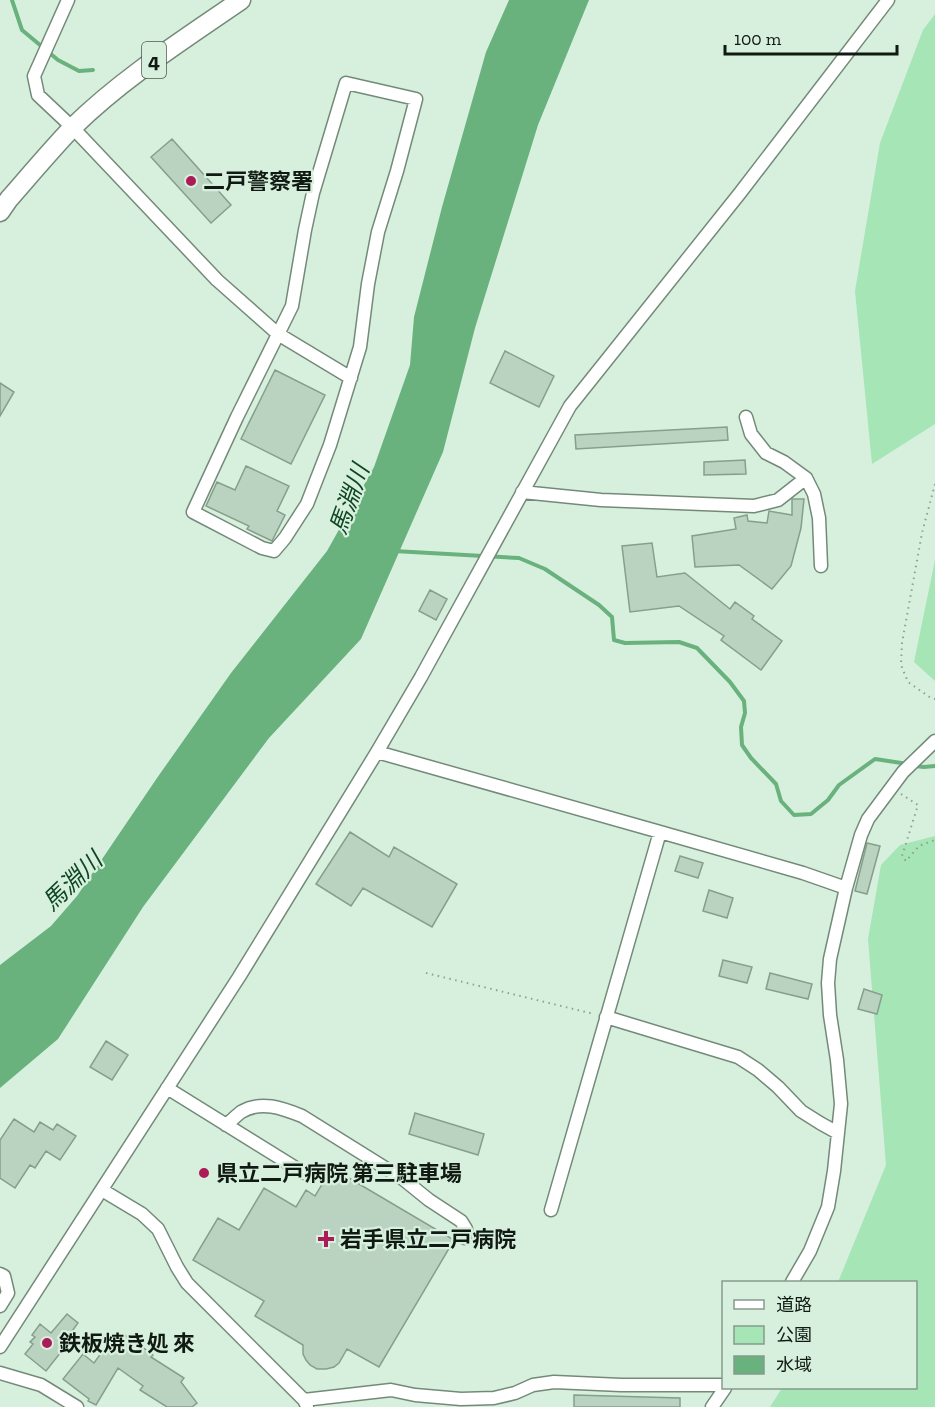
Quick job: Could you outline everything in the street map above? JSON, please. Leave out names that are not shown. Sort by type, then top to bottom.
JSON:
[{"type":"highway","name":"4","points":[[0,212],[73,128],[112,92],[241,0]]},
{"type":"street","points":[[68,0],[34,76],[38,95],[73,128],[217,280],[278,334],[351,378]]},
{"type":"street","points":[[0,1347],[239,977],[377,752],[421,677],[570,406],[733,202],[888,0]]},
{"type":"street","points":[[346,83],[416,99],[378,232],[368,284],[360,347],[351,378],[330,446],[307,504],[274,551],[262,548],[193,512],[292,306],[313,193],[346,83]]},
{"type":"street","points":[[746,417],[751,434],[766,453],[784,462],[806,478],[819,518],[821,566]]},
{"type":"street","points":[[522,492],[602,500],[754,506],[778,500],[806,478]]},
{"type":"street","points":[[793,1281],[810,1251],[828,1207],[834,1171],[841,1104],[828,982],[830,959],[846,888],[861,835],[868,819],[904,771],[935,741]]},
{"type":"street","points":[[377,752],[803,873],[846,888]]},
{"type":"street","points":[[551,1210],[660,832]]},
{"type":"street","points":[[606,1017],[738,1057],[778,1087],[801,1111],[838,1133]]},
{"type":"street","points":[[167,1088],[304,1173]]},
{"type":"street","points":[[226,1125],[242,1112],[255,1107],[284,1108],[302,1116],[403,1179],[461,1221],[466,1229],[465,1238]]},
{"type":"street","points":[[102,1190],[142,1214],[158,1228],[187,1283],[305,1404],[392,1390],[461,1400],[494,1398],[515,1393],[533,1385],[554,1382],[722,1386]]},
{"type":"street","points":[[0,1274],[3,1276],[8,1293],[0,1306]]},
{"type":"street","points":[[0,1373],[41,1385],[76,1407]]},
{"type":"street","points":[[712,1407],[722,1389]]},
{"type":"path","points":[[935,483],[922,533],[902,643],[902,665],[908,682],[935,699]]},
{"type":"path","points":[[891,788],[918,806],[902,856],[906,861],[919,846],[935,840]]},
{"type":"path","points":[[426,973],[606,1017]]},
{"type":"green space","points":[[935,14],[935,424],[872,464],[855,291],[880,143],[923,30]]},
{"type":"green space","points":[[935,560],[935,681],[914,662]]},
{"type":"green space","points":[[935,836],[935,1407],[770,1407],[781,1389],[917,1389],[917,1281],[838,1281],[886,1165],[868,939],[881,865],[900,845]]},
{"type":"water","points":[[509,0],[589,0],[538,125],[475,328],[443,452],[361,639],[269,738],[143,907],[58,1039],[0,1088],[0,965],[51,926],[77,896],[231,673],[327,551],[374,467],[410,365],[414,317],[442,207],[486,52]]},
{"type":"building","name":"二戸警察署","points":[[172,139],[231,205],[211,223],[151,157]]},
{"type":"building","points":[[505,351],[554,376],[539,407],[490,383]]},
{"type":"building","points":[[275,370],[325,395],[291,464],[241,439]]},
{"type":"building","points":[[0,383],[14,392],[0,416]]},
{"type":"building","points":[[727,427],[728,440],[576,449],[575,435]]},
{"type":"building","points":[[745,460],[746,474],[704,475],[704,462]]},
{"type":"building","points":[[246,466],[289,486],[277,511],[285,515],[272,541],[247,529],[249,526],[206,506],[217,482],[235,490]]},
{"type":"building","points":[[792,499],[804,499],[801,528],[791,566],[772,589],[739,565],[695,567],[692,536],[736,529],[734,518],[747,515],[748,521],[767,523],[769,511],[792,515]]},
{"type":"building","points":[[652,543],[657,577],[685,573],[730,609],[735,602],[754,616],[752,619],[782,641],[761,670],[721,640],[724,636],[679,606],[630,612],[622,546]]},
{"type":"building","points":[[430,590],[447,599],[436,620],[419,611]]},
{"type":"building","points":[[350,832],[389,857],[394,847],[457,884],[432,927],[363,888],[351,906],[316,884]]},
{"type":"building","points":[[867,843],[880,846],[867,894],[855,891]]},
{"type":"building","points":[[680,856],[703,863],[698,878],[675,871]]},
{"type":"building","points":[[709,890],[733,898],[727,918],[703,911]]},
{"type":"building","points":[[723,960],[752,967],[747,983],[719,976]]},
{"type":"building","points":[[770,973],[812,984],[808,999],[766,989]]},
{"type":"building","points":[[864,989],[882,995],[877,1014],[858,1009]]},
{"type":"building","points":[[106,1041],[128,1055],[112,1080],[90,1067]]},
{"type":"building","points":[[415,1113],[484,1134],[478,1155],[409,1134]]},
{"type":"building","points":[[14,1119],[34,1132],[40,1122],[53,1130],[57,1124],[76,1136],[60,1160],[46,1151],[35,1168],[30,1165],[15,1188],[0,1178],[0,1140]]},
{"type":"building","points":[[332,1168],[454,1240],[379,1367],[347,1349],[334,1367],[317,1369],[310,1365],[303,1354],[303,1345],[255,1316],[264,1301],[193,1260],[218,1218],[239,1230],[264,1188],[296,1207],[306,1190],[315,1196]]},
{"type":"building","name":"鉄板焼き処 來","points":[[67,1314],[78,1323],[62,1345],[65,1347],[46,1371],[25,1354],[33,1344],[30,1342],[35,1337],[32,1335],[40,1324],[51,1333]]},
{"type":"building","points":[[125,1335],[153,1355],[151,1357],[184,1378],[181,1382],[197,1403],[192,1407],[167,1407],[140,1390],[143,1386],[118,1368],[96,1405],[88,1401],[89,1399],[63,1379],[83,1354],[94,1363],[104,1349],[111,1354]]},
{"type":"building","points":[[574,1395],[680,1398],[680,1407],[574,1407]]},
{"type":"waterway","points":[[12,0],[22,30],[58,60],[79,71],[93,70]]},
{"type":"waterway","points":[[394,551],[519,558],[545,569],[599,605],[612,617],[614,640],[625,643],[679,642],[697,648],[730,682],[744,701],[745,713],[741,727],[742,745],[776,784],[781,801],[794,815],[811,814],[828,800],[839,785],[875,759],[908,764]]},
{"type":"waterway","points":[[915,766],[935,766]]},
{"type":"place","name":"二戸警察署","points":[[191,181]]},
{"type":"place","name":"県立二戸病院 第三駐車場","points":[[204,1173]]},
{"type":"place","name":"岩手県立二戸病院","points":[[326,1239]]},
{"type":"place","name":"鉄板焼き処 來","points":[[47,1343]]},
{"type":"water label","name":"馬淵川","points":[[349,499]]},
{"type":"water label","name":"馬淵川","points":[[72,881]]}]
